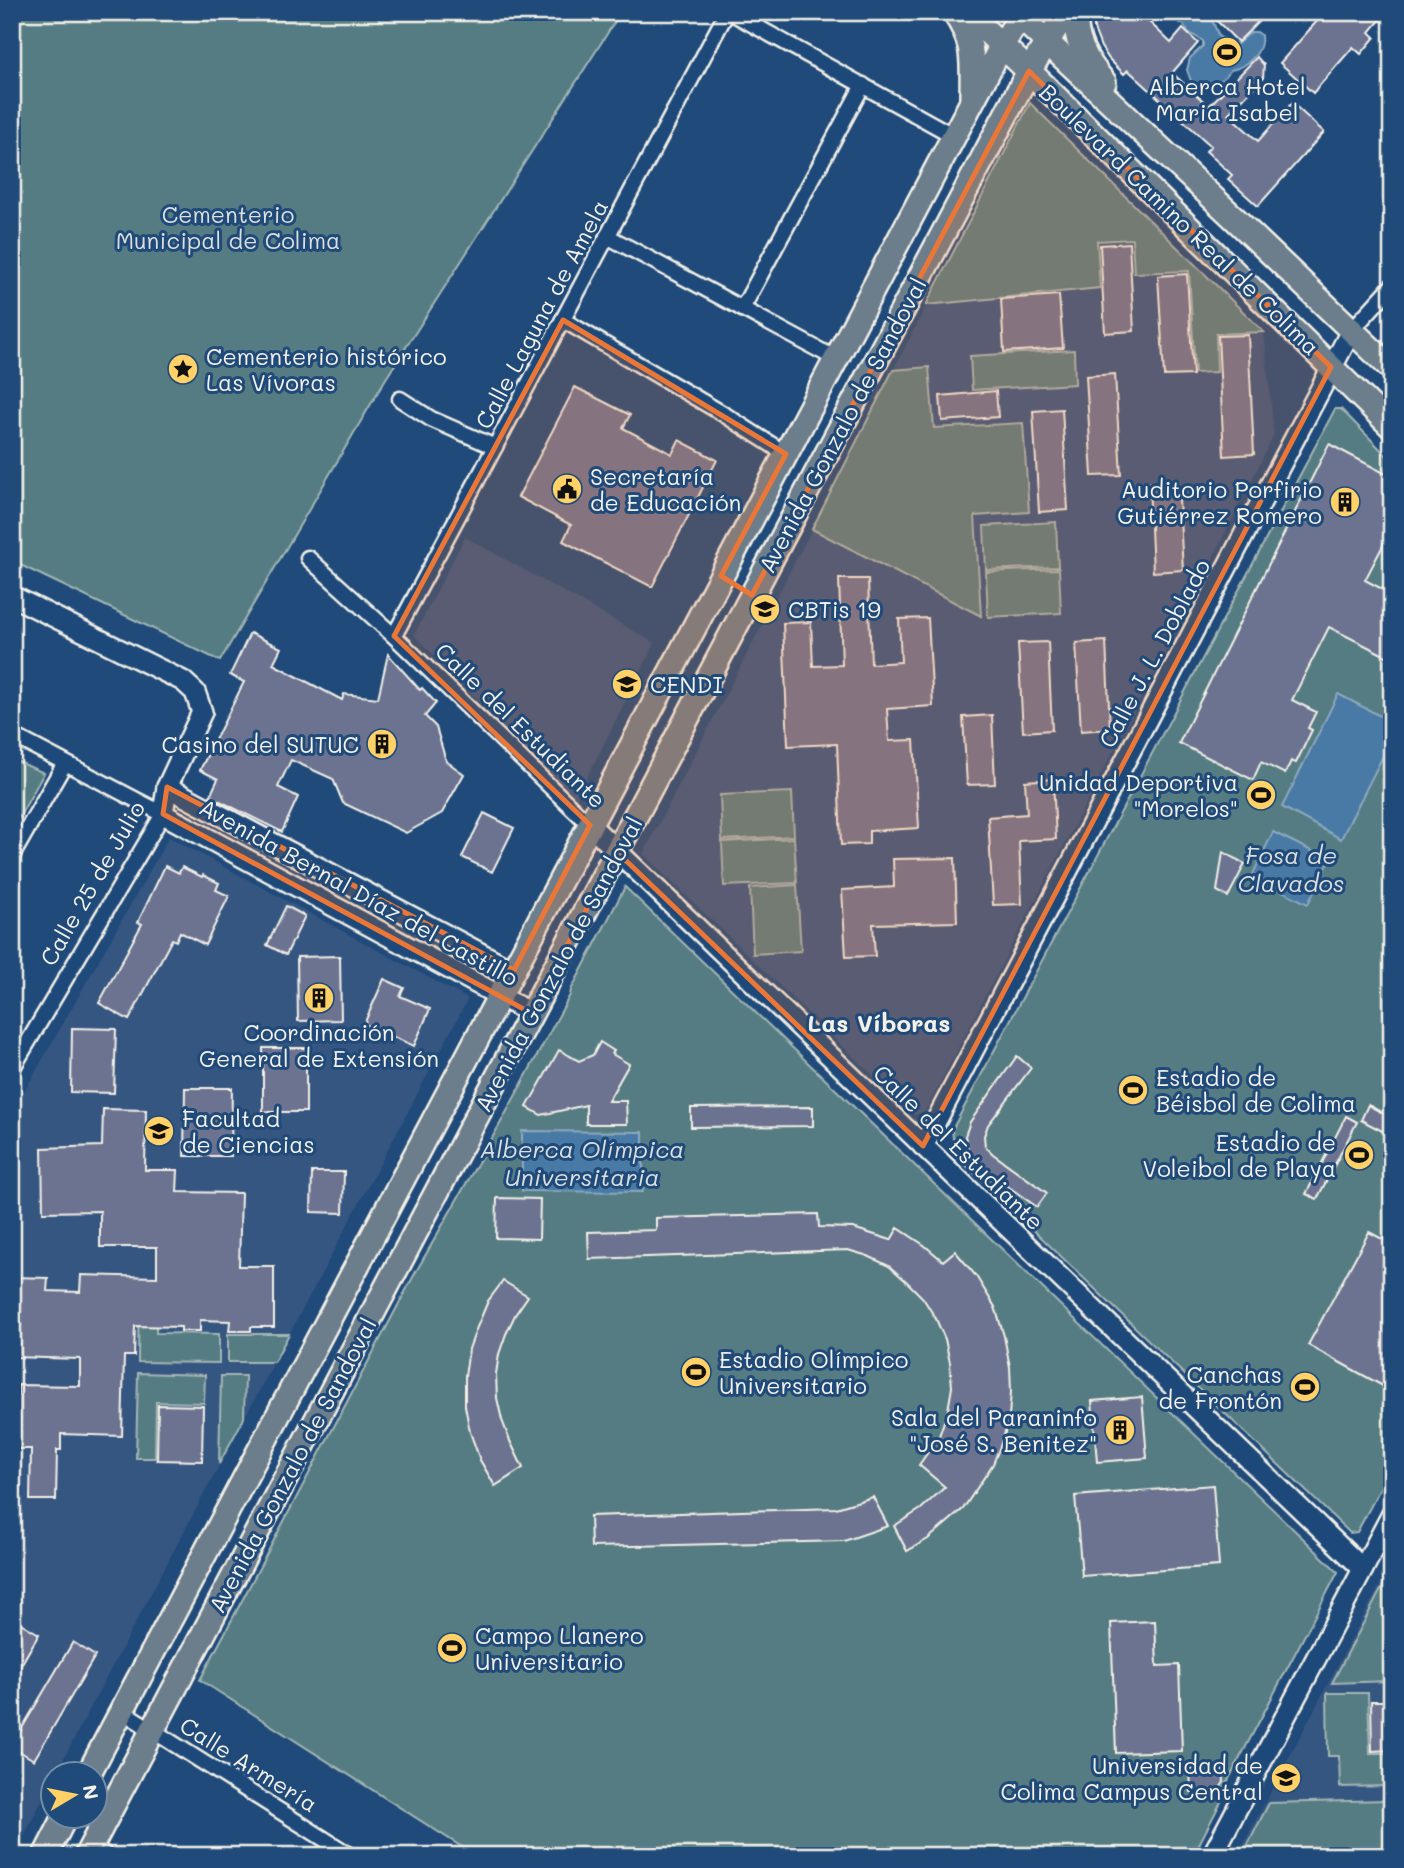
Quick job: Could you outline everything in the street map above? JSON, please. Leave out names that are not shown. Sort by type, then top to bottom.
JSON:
[{"type":"main road","points":[[954,12],[965,28],[972,56],[972,103]]},
{"type":"main road","name":"Boulevard Camino Real de Colima","points":[[966,12],[1392,427]]},
{"type":"main road","name":"Avenida Gonzalo de Sandoval","points":[[95,1852],[153,1730],[531,1013],[1029,71],[1066,12]]},
{"type":"main road","points":[[1076,12],[1078,40],[1087,61],[1149,139]]},
{"type":"main road","name":"Avenida Gonzalo de Sandoval","points":[[96,1759],[1019,14]]},
{"type":"main road","name":"Boulevard Camino Real de Colima","points":[[1019,14],[1392,369]]},
{"type":"main road","points":[[852,330],[883,346]]},
{"type":"main road","points":[[721,576],[752,595]]},
{"type":"main road","points":[[45,1856],[59,1829]]},
{"type":"street","points":[[728,12],[954,136]]},
{"type":"street","name":"Calle Laguna de Amela","points":[[394,636],[728,12]]},
{"type":"street","points":[[742,309],[863,85]]},
{"type":"street","points":[[607,236],[836,359]]},
{"type":"street","points":[[1350,331],[1392,286]]},
{"type":"street","points":[[563,320],[786,454]]},
{"type":"street","name":"Calle J. L. Doblado","points":[[923,1146],[1350,331]]},
{"type":"street","points":[[400,399],[431,419],[495,447]]},
{"type":"street","name":"Calle del Estudiante","points":[[308,558],[394,636],[1363,1569]]},
{"type":"street","name":"Calle 25 de Julio","points":[[12,596],[183,681],[195,692],[202,712],[167,787],[163,814],[12,1069]]},
{"type":"street","points":[[12,735],[163,814]]},
{"type":"street","points":[[12,856],[65,763]]},
{"type":"street","name":"Avenida Bernal Díaz del Castillo","points":[[167,787],[514,971]]},
{"type":"street","name":"Avenida Bernal Díaz del Castillo","points":[[163,814],[531,1013]]},
{"type":"street","points":[[1212,1856],[1392,1514]]},
{"type":"street","name":"Calle Armería","points":[[122,1711],[351,1856]]},
{"type":"highlighted area","points":[[1029,71],[1331,367],[923,1146],[617,852],[531,1013],[163,814],[167,787],[514,970],[590,825],[394,636],[563,320],[786,454],[721,576],[752,595]]},
{"type":"shaded area","points":[[1030,103],[1264,332],[1274,435],[1185,614],[925,1112],[914,1115],[643,854]]},
{"type":"shaded area","points":[[465,537],[655,643],[576,799],[414,635]]},
{"type":"shaded area","points":[[169,837],[468,999],[63,1759],[38,1759],[38,1808],[24,1836],[12,1830],[12,1113]]},
{"type":"shaded area","points":[[1392,1562],[1392,1856],[1237,1856]]},
{"type":"green space","name":"Cementerio Municipal de Colima","points":[[12,12],[621,12],[385,380],[220,661],[12,561]]},
{"type":"green space","points":[[1030,103],[1264,332],[1216,334],[1217,372],[1195,373],[1189,271],[1134,273],[1132,239],[1097,241],[1100,288],[926,305]]},
{"type":"green space","points":[[1074,350],[1075,384],[972,390],[970,356]]},
{"type":"green space","points":[[929,367],[934,428],[1023,423],[1029,512],[975,516],[981,616],[812,529],[893,370]]},
{"type":"green space","name":"Unidad Deportiva \"Morelos\"","points":[[1335,409],[1341,409],[1392,461],[1392,1466],[1357,1532],[1350,1533],[955,1155],[952,1130]]},
{"type":"green space","points":[[1056,522],[1058,567],[986,570],[984,526]]},
{"type":"green space","points":[[1059,569],[1061,613],[988,617],[986,572]]},
{"type":"green space","points":[[12,759],[44,773],[17,821],[12,824]]},
{"type":"green space","points":[[792,792],[794,836],[722,840],[720,795]]},
{"type":"green space","points":[[794,838],[797,883],[724,886],[722,842]]},
{"type":"green space","points":[[797,885],[801,951],[753,954],[750,888]]},
{"type":"green space","points":[[625,887],[1338,1572],[1222,1792],[1226,1792],[1193,1856],[1192,1848],[1188,1856],[476,1856],[200,1680],[413,1277],[500,1124]]},
{"type":"green space","points":[[139,1277],[156,1278],[156,1333],[219,1334],[219,1363],[138,1362]]},
{"type":"green space","points":[[228,1334],[289,1334],[274,1362],[228,1362]]},
{"type":"green space","points":[[138,1373],[205,1375],[204,1403],[156,1402],[155,1458],[136,1458]]},
{"type":"green space","points":[[221,1376],[245,1376],[244,1418],[219,1464]]},
{"type":"green space","points":[[1387,1578],[1392,1578],[1392,1681],[1332,1683]]},
{"type":"green space","points":[[1327,1693],[1368,1693],[1370,1753],[1392,1753],[1392,1786],[1340,1787],[1339,1756],[1328,1756]]},
{"type":"green space","points":[[1387,1800],[1389,1856],[1242,1856],[1269,1803]]},
{"type":"water","name":"Alberca Hotel Maria Isabel","points":[[1169,12],[1204,12],[1212,20],[1219,37],[1237,44],[1251,32],[1257,32],[1261,35],[1260,47],[1253,58],[1231,70],[1219,82],[1201,87],[1191,81],[1187,70],[1190,58],[1203,46],[1203,41],[1188,32]]},
{"type":"water","points":[[1338,694],[1392,722],[1392,738],[1341,839],[1282,807]]},
{"type":"water","name":"Fosa de Clavados","points":[[1273,832],[1330,860],[1308,904],[1252,876]]},
{"type":"water","name":"Alberca Olímpica Universitaria","points":[[522,1131],[643,1132],[643,1192],[522,1191]]},
{"type":"building","points":[[1094,12],[1139,12],[1171,43],[1183,29],[1198,43],[1172,73],[1209,106],[1257,57],[1264,65],[1263,78],[1228,114],[1258,141],[1292,103],[1324,132],[1258,206],[1228,179],[1232,175],[1206,151],[1211,146],[1128,70],[1124,74],[1109,59],[1094,29]]},
{"type":"building","points":[[1208,12],[1268,12],[1238,42]]},
{"type":"building","points":[[1325,12],[1387,12],[1370,32],[1375,37],[1361,54],[1353,47],[1313,93],[1280,63]]},
{"type":"building","points":[[1129,243],[1134,331],[1105,333],[1100,245]]},
{"type":"building","points":[[1187,274],[1193,375],[1164,376],[1158,276]]},
{"type":"building","points":[[1059,295],[1063,348],[1004,352],[1001,299]]},
{"type":"building","points":[[1248,335],[1254,454],[1224,456],[1218,336]]},
{"type":"building","points":[[1115,374],[1121,475],[1092,476],[1086,376]]},
{"type":"building","name":"Secretaría de Educación","points":[[575,387],[630,415],[623,428],[672,454],[679,440],[717,460],[652,587],[563,541],[571,525],[518,497]]},
{"type":"building","points":[[996,391],[998,417],[942,421],[940,396]]},
{"type":"building","points":[[1062,409],[1068,510],[1039,512],[1033,411]]},
{"type":"building","points":[[1329,444],[1392,477],[1392,528],[1365,580],[1392,594],[1392,659],[1329,627],[1292,700],[1316,712],[1308,728],[1312,730],[1296,763],[1291,761],[1285,774],[1261,762],[1253,780],[1179,743]]},
{"type":"building","points":[[1178,482],[1183,570],[1153,572],[1149,483]]},
{"type":"building","points":[[839,579],[868,579],[871,664],[901,662],[899,619],[928,618],[933,706],[887,709],[889,741],[914,740],[919,828],[869,831],[869,844],[841,845],[837,744],[788,746],[783,623],[811,622],[813,666],[842,665]]},
{"type":"building","points":[[250,633],[281,648],[273,664],[342,700],[344,694],[378,698],[388,654],[420,690],[422,688],[436,703],[425,716],[436,727],[446,761],[464,774],[442,813],[406,833],[343,803],[333,779],[291,760],[278,787],[298,797],[282,832],[210,796],[218,779],[200,770],[244,682],[230,675]]},
{"type":"building","points":[[1106,641],[1110,729],[1081,731],[1076,643]]},
{"type":"building","points":[[1048,642],[1052,730],[1023,732],[1018,643]]},
{"type":"building","points":[[992,715],[995,784],[967,785],[963,717]]},
{"type":"building","points":[[1053,779],[1056,839],[1019,841],[1022,904],[993,905],[988,817],[1027,814],[1025,781]]},
{"type":"building","points":[[484,813],[514,828],[492,872],[462,857]]},
{"type":"building","points":[[1223,852],[1245,864],[1228,897],[1217,891]]},
{"type":"building","points":[[955,858],[957,922],[873,924],[875,956],[846,957],[842,890],[894,887],[893,859]]},
{"type":"building","points":[[165,866],[179,873],[182,867],[202,877],[203,875],[219,883],[216,890],[229,896],[205,945],[180,932],[176,941],[172,939],[129,1020],[99,1003],[142,924],[138,922]]},
{"type":"building","points":[[286,906],[305,916],[286,955],[267,945]]},
{"type":"building","name":"Coordinación General de Extensión","points":[[340,956],[341,1020],[298,1021],[297,957]]},
{"type":"building","points":[[384,979],[404,988],[400,996],[430,1009],[414,1046],[364,1024]]},
{"type":"building","points":[[72,1028],[116,1029],[114,1093],[71,1092]]},
{"type":"building","points":[[600,1042],[614,1051],[612,1054],[629,1064],[608,1101],[626,1101],[627,1124],[586,1124],[586,1105],[541,1115],[527,1107],[559,1050],[579,1061],[593,1055]]},
{"type":"building","points":[[263,1048],[306,1048],[306,1112],[263,1112]]},
{"type":"building","points":[[1017,1056],[1031,1068],[988,1125],[984,1136],[985,1146],[1047,1193],[1037,1207],[975,1163],[965,1136],[970,1122]]},
{"type":"building","points":[[185,1088],[232,1088],[231,1156],[184,1156]]},
{"type":"building","points":[[1368,1105],[1392,1118],[1392,1136],[1361,1120]]},
{"type":"building","points":[[813,1107],[813,1126],[691,1127],[691,1108]]},
{"type":"building","points":[[103,1109],[146,1110],[145,1170],[178,1170],[177,1192],[241,1193],[239,1266],[274,1266],[274,1327],[229,1331],[230,1321],[200,1320],[200,1331],[181,1331],[181,1327],[135,1326],[134,1356],[124,1356],[122,1436],[61,1434],[61,1450],[57,1450],[56,1500],[30,1500],[31,1449],[17,1449],[18,1385],[80,1386],[80,1359],[12,1357],[13,1277],[48,1278],[47,1291],[80,1292],[81,1275],[157,1277],[157,1247],[100,1247],[100,1211],[43,1212],[42,1148],[102,1146]]},
{"type":"building","points":[[1346,1116],[1357,1122],[1317,1199],[1306,1194]]},
{"type":"building","points":[[312,1172],[344,1172],[343,1213],[311,1212]]},
{"type":"building","points":[[497,1198],[540,1199],[539,1239],[496,1238]]},
{"type":"building","points":[[818,1214],[819,1227],[853,1228],[891,1240],[898,1228],[943,1261],[955,1251],[976,1276],[995,1307],[1004,1336],[1010,1367],[1009,1416],[993,1464],[963,1509],[928,1539],[907,1551],[894,1526],[921,1509],[945,1487],[919,1465],[939,1436],[952,1387],[945,1339],[923,1298],[906,1281],[889,1266],[848,1250],[589,1259],[588,1232],[656,1230],[656,1218]]},
{"type":"building","points":[[1369,1232],[1392,1244],[1392,1391],[1308,1345]]},
{"type":"building","points":[[503,1281],[528,1296],[506,1334],[496,1374],[497,1398],[502,1420],[523,1468],[495,1486],[480,1460],[470,1432],[465,1406],[465,1376],[469,1349],[477,1327],[488,1301]]},
{"type":"building","name":"Sala del Paraninfo \"José S. Benitez\"","points":[[1142,1397],[1147,1458],[1097,1462],[1092,1401]]},
{"type":"building","points":[[158,1405],[203,1406],[202,1461],[157,1460]]},
{"type":"building","points":[[1213,1485],[1219,1566],[1082,1576],[1075,1496]]},
{"type":"building","points":[[873,1497],[888,1526],[844,1541],[591,1547],[590,1516],[836,1508]]},
{"type":"building","points":[[12,1618],[39,1634],[12,1680]]},
{"type":"building","points":[[1155,1621],[1157,1666],[1179,1665],[1182,1751],[1116,1753],[1111,1623]]},
{"type":"building","points":[[73,1642],[95,1656],[34,1760],[12,1745]]},
{"type":"building","points":[[1371,1701],[1392,1701],[1392,1750],[1372,1751]]},
{"type":"building","points":[[1223,1767],[1224,1782],[1219,1790],[1191,1792],[1190,1769]]},
{"type":"place","name":"Alberca Hotel Maria Isabel","points":[[1227,52]]},
{"type":"place","name":"Cementerio histórico Las Vívoras","points":[[183,369]]},
{"type":"place","name":"Secretaría de Educación","points":[[567,489]]},
{"type":"place","name":"Auditorio Porfirio Gutiérrez Romero","points":[[1345,502]]},
{"type":"place","name":"CBTis 19","points":[[765,609]]},
{"type":"place","name":"CENDI","points":[[627,684]]},
{"type":"place","name":"Casino del SUTUC","points":[[382,744]]},
{"type":"place","name":"Unidad Deportiva \"Morelos\"","points":[[1261,795]]},
{"type":"place","name":"Coordinación General de Extensión","points":[[319,998]]},
{"type":"place","name":"Estadio de Béisbol de Colima","points":[[1133,1090]]},
{"type":"place","name":"Facultad de Ciencias","points":[[159,1131]]},
{"type":"place","name":"Estadio de Voleibol de Playa","points":[[1359,1155]]},
{"type":"place","name":"Estadio Olímpico Universitario","points":[[696,1372]]},
{"type":"place","name":"Canchas de Frontón","points":[[1305,1387]]},
{"type":"place","name":"Sala del Paraninfo \"José S. Benitez\"","points":[[1120,1430]]},
{"type":"place","name":"Campo Llanero Universitario","points":[[452,1648]]},
{"type":"place","name":"Universidad de Colima Campus Central","points":[[1286,1778]]},
{"type":"district","name":"Las Víboras","points":[[879,1022]]}]
